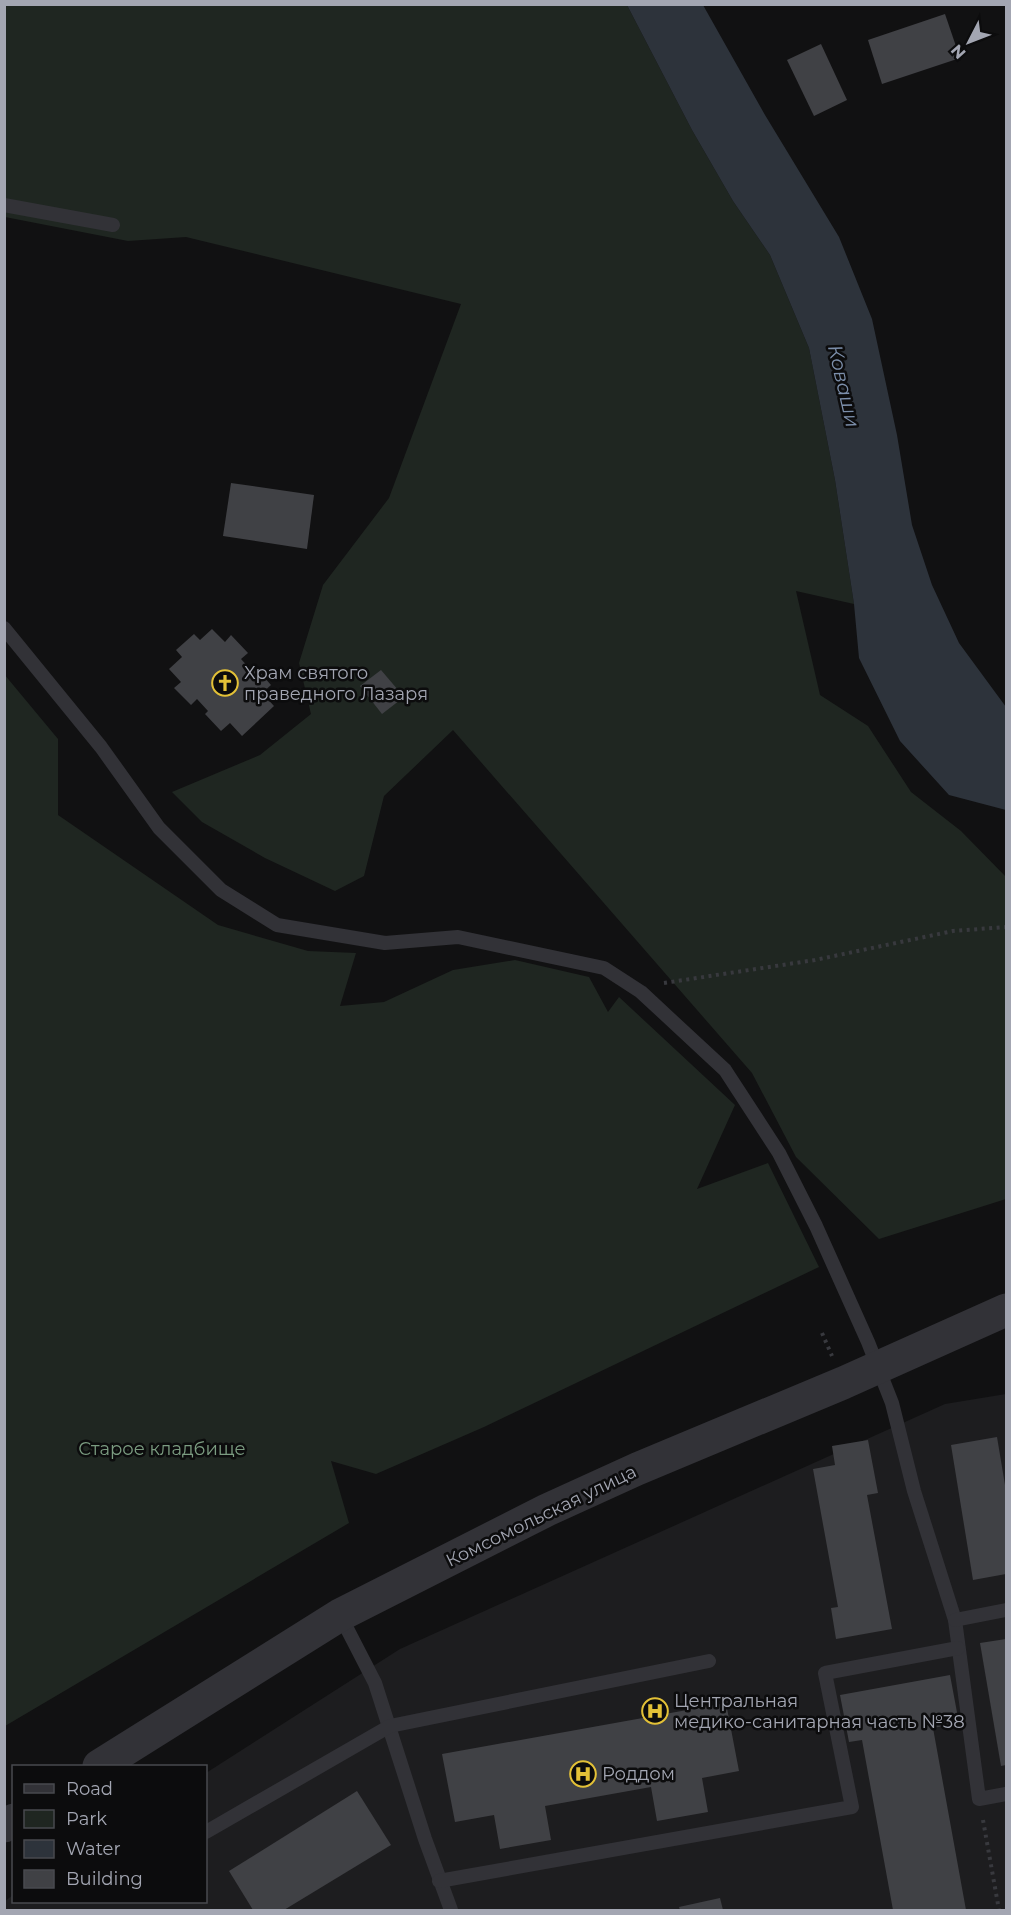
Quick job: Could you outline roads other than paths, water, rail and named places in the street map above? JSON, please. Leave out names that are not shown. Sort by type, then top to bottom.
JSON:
[{"type":"street","name":"Комсомольская улица","points":[[102,1765],[340,1615],[547,1510],[1006,1310]]},
{"type":"lane","points":[[4,205],[113,225]]},
{"type":"lane","points":[[4,628],[101,747],[159,828],[221,890],[277,925],[385,943],[458,937],[604,968],[641,993],[725,1070],[779,1153],[816,1226],[892,1403],[914,1491],[955,1620],[979,1799],[1006,1794]]},
{"type":"lane","points":[[955,1620],[1006,1610]]},
{"type":"lane","points":[[340,1615],[375,1683],[439,1881],[451,1911]]},
{"type":"lane","points":[[439,1881],[852,1807],[825,1673],[958,1648]]},
{"type":"lane","points":[[207,1831],[390,1726],[709,1661]]},
{"type":"water","name":"Коваши","points":[[627,5],[703,5],[765,115],[839,237],[872,319],[897,435],[912,525],[932,585],[959,643],[1006,707],[1006,810],[949,795],[900,741],[859,658],[854,604],[835,480],[809,348],[770,255],[733,201],[692,130]]},
{"type":"place","name":"Храм святого праведного Лазаря","points":[[225,683]]},
{"type":"place","name":"Центральная медико-санитарная часть №38","points":[[655,1711]]},
{"type":"place","name":"Роддом","points":[[583,1774]]},
{"type":"park label","name":"Старое кладбище","points":[[162,1449]]}]
